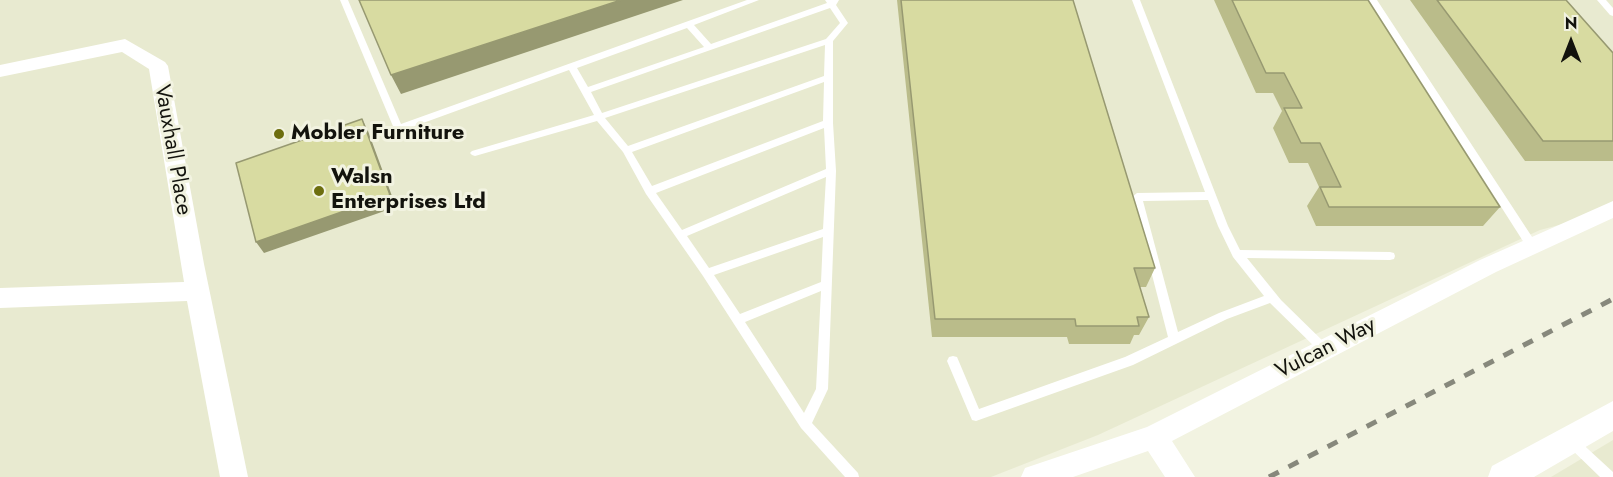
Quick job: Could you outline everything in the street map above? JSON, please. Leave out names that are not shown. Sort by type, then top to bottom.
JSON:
[{"type":"street","name":"Vauxhall Place","points":[[0,71],[124,45],[158,66],[197,291],[234,477]]},
{"type":"street","name":"Vulcan Way","points":[[1035,477],[1154,437],[1324,349],[1532,246],[1613,209]]},
{"type":"street","points":[[0,298],[197,291]]},
{"type":"street","points":[[1504,477],[1613,415]]},
{"type":"street","points":[[1154,437],[1181,477]]},
{"type":"lane","points":[[344,0],[398,129],[755,0]]},
{"type":"lane","points":[[1136,0],[1223,226],[1237,254],[1273,297],[1324,349]]},
{"type":"lane","points":[[1373,0],[1532,246]]},
{"type":"lane","points":[[1601,0],[1613,13]]},
{"type":"lane","points":[[475,153],[600,117],[829,41],[844,23],[832,1],[586,91]]},
{"type":"lane","points":[[689,25],[708,46]]},
{"type":"lane","points":[[805,424],[822,389],[831,171],[828,123],[829,41]]},
{"type":"lane","points":[[572,67],[600,117],[626,150],[650,191],[707,273],[805,424],[853,477]]},
{"type":"lane","points":[[626,150],[829,78]]},
{"type":"lane","points":[[650,191],[828,123]]},
{"type":"lane","points":[[680,235],[831,171]]},
{"type":"lane","points":[[1174,339],[1137,197],[1212,196]]},
{"type":"lane","points":[[707,273],[829,231]]},
{"type":"lane","points":[[1237,254],[1390,256]]},
{"type":"lane","points":[[737,320],[826,284]]},
{"type":"lane","points":[[952,361],[976,416],[1129,361],[1223,316],[1273,297]]},
{"type":"lane","points":[[1570,440],[1609,477]]},
{"type":"shaded area","points":[[0,0],[1613,0],[1613,211],[1540,230],[1098,435],[991,477],[0,477]]},
{"type":"shaded area","points":[[1613,440],[1613,477],[1551,477]]},
{"type":"building","points":[[359,0],[621,0],[391,75]]},
{"type":"building","points":[[901,0],[1073,0],[1155,268],[1134,268],[1149,317],[1137,317],[1139,326],[1076,326],[1075,319],[935,319]]},
{"type":"building","points":[[1232,0],[1368,0],[1500,207],[1329,207],[1320,187],[1341,187],[1320,143],[1301,143],[1284,108],[1302,108],[1284,73],[1266,73]]},
{"type":"building","points":[[1437,0],[1566,0],[1613,53],[1613,141],[1543,141]]},
{"type":"building","name":"Walsn Enterprises Ltd","points":[[362,119],[390,195],[256,242],[236,163]]},
{"type":"railway","points":[[1269,477],[1613,299]]},
{"type":"place","name":"Mobler Furniture","points":[[279,134]]},
{"type":"place","name":"Walsn Enterprises Ltd","points":[[319,191]]}]
